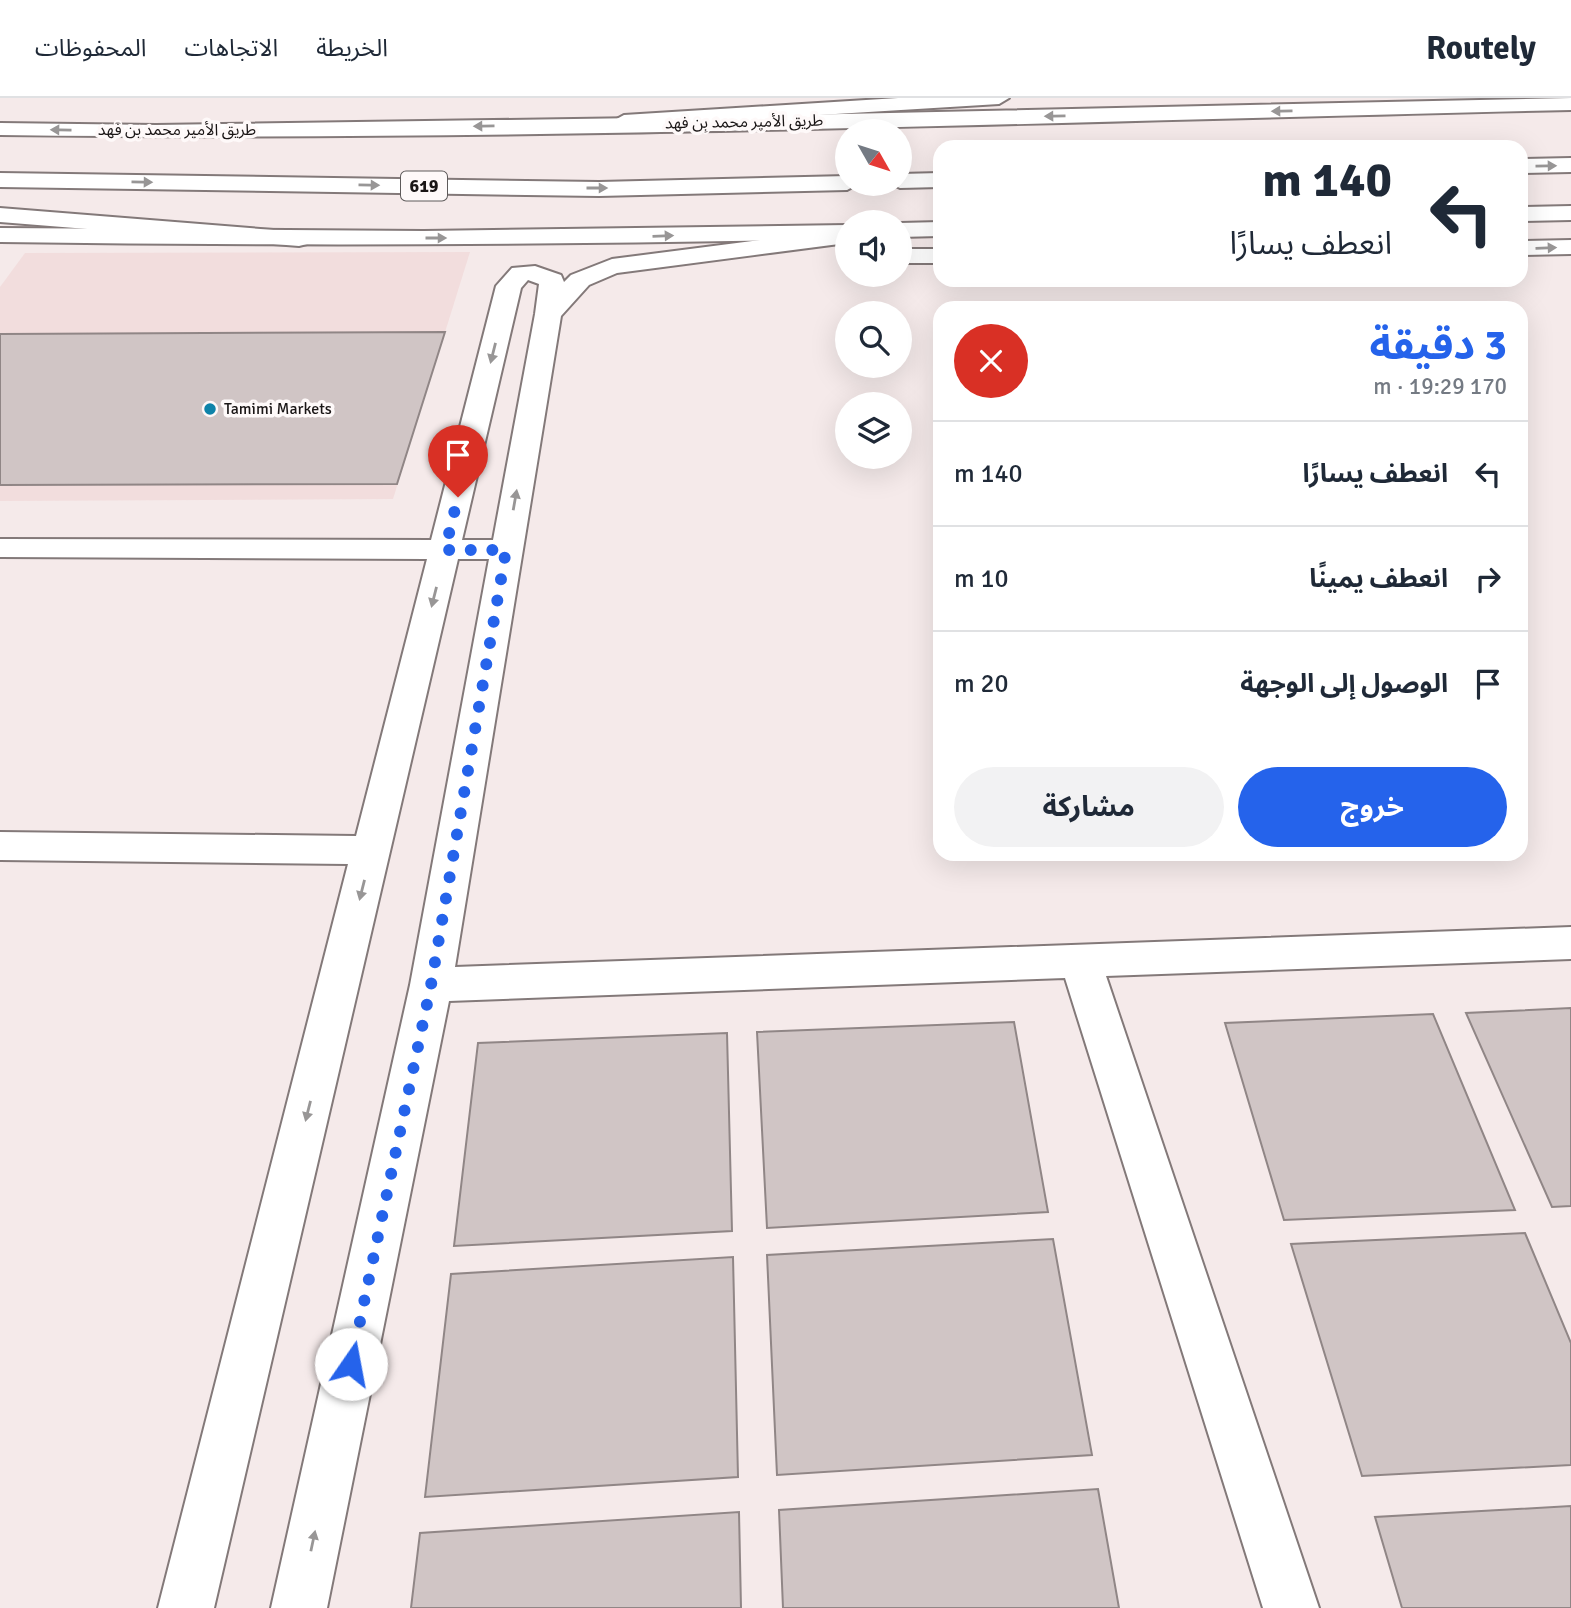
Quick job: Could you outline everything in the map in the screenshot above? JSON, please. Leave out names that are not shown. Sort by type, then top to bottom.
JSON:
[{"type":"main road","points":[[536,126],[999,98]]},
{"type":"main road","name":"طريق الأمير محمد بن فهد","points":[[0,129],[156,131],[536,126],[1571,104]]},
{"type":"main road","points":[[1528,166],[1571,165]]},
{"type":"main road","name":"619","points":[[0,180],[599,189],[835,183]]},
{"type":"main road","points":[[912,181],[933,180]]},
{"type":"main road","points":[[1528,214],[1571,213]]},
{"type":"main road","points":[[0,215],[299,239]]},
{"type":"main road","points":[[912,230],[933,229]]},
{"type":"main road","points":[[0,234],[299,239],[835,234]]},
{"type":"main road","points":[[548,314],[580,280],[612,266],[835,236]]},
{"type":"main road","points":[[1528,248],[1571,247]]},
{"type":"main road","points":[[912,256],[933,256]]},
{"type":"main road","points":[[651,259],[835,257]]},
{"type":"main road","points":[[186,1608],[509,286],[521,273],[536,273],[552,280],[548,314],[431,985],[299,1608]]},
{"type":"main road","points":[[0,548],[506,550]]},
{"type":"main road","points":[[0,846],[372,850]]},
{"type":"main road","points":[[431,985],[1571,943]]},
{"type":"main road","points":[[1080,961],[1292,1608]]},
{"type":"shaded area","points":[[470,252],[393,499],[0,501],[0,287],[25,253]]},
{"type":"building","name":"Tamimi Markets","points":[[445,332],[397,484],[0,485],[0,334]]},
{"type":"building","points":[[1571,1008],[1571,1206],[1552,1207],[1466,1013]]},
{"type":"building","points":[[1433,1014],[1515,1210],[1284,1220],[1225,1023]]},
{"type":"building","points":[[1014,1022],[1048,1212],[767,1228],[757,1032]]},
{"type":"building","points":[[727,1033],[732,1231],[454,1246],[478,1043]]},
{"type":"building","points":[[1525,1233],[1571,1343],[1571,1465],[1362,1476],[1291,1244]]},
{"type":"building","points":[[1053,1239],[1092,1455],[777,1475],[767,1255]]},
{"type":"building","points":[[733,1257],[738,1477],[425,1497],[451,1274]]},
{"type":"building","points":[[1098,1489],[1119,1608],[783,1608],[779,1510]]},
{"type":"building","points":[[1571,1506],[1571,1608],[1402,1608],[1375,1517]]},
{"type":"building","points":[[739,1512],[741,1608],[411,1608],[420,1533]]},
{"type":"place","name":"Tamimi Markets","points":[[210,409]]},
{"type":"route","points":[[351,1364],[431,985],[506,550],[445,550],[458,497]]}]
